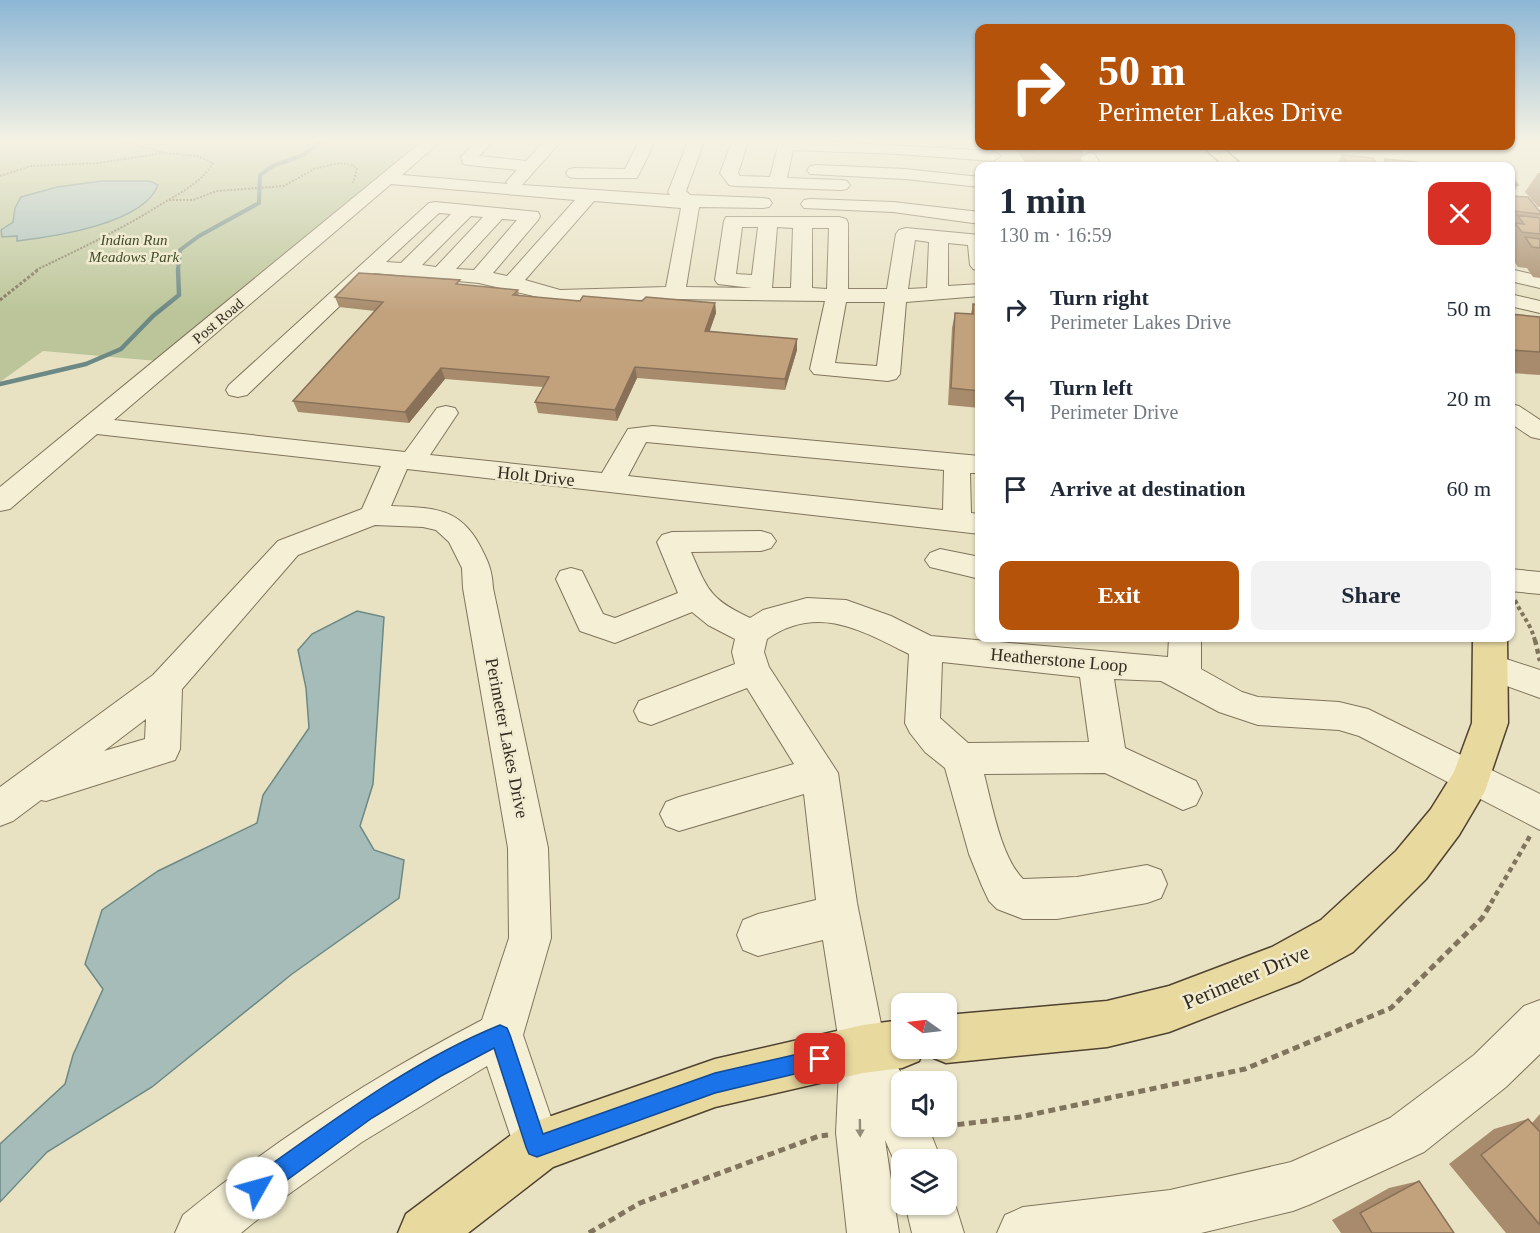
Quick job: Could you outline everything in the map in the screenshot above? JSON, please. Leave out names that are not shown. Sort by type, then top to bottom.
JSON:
[{"type":"main road","name":"Perimeter Drive","points":[[957,1039],[1107,1024],[1169,1009],[1284,965],[1336,936],[1411,865],[1445,822],[1471,779],[1490,723],[1490,652]]},
{"type":"main road","points":[[425,1233],[537,1147],[715,1083],[882,1047]]},
{"type":"street","name":"Post Road","points":[[0,502],[369,197]]},
{"type":"street","points":[[512,283],[588,197]]},
{"type":"street","points":[[613,197],[683,201],[893,207],[975,217]]},
{"type":"street","points":[[675,293],[690,207],[680,197]]},
{"type":"street","points":[[785,197],[785,203]]},
{"type":"street","points":[[238,390],[435,207],[531,216],[478,277]]},
{"type":"street","points":[[406,270],[466,210]]},
{"type":"street","points":[[441,273],[497,213]]},
{"type":"street","points":[[975,240],[906,234],[896,296],[888,374],[822,369],[837,295],[840,223],[732,221],[725,280],[801,295],[837,295],[896,296],[975,290]]},
{"type":"street","points":[[762,287],[768,222]]},
{"type":"street","points":[[801,295],[803,222]]},
{"type":"street","points":[[937,294],[939,237]]},
{"type":"street","points":[[369,266],[478,277],[512,283],[559,296],[675,293],[762,287]]},
{"type":"street","points":[[1515,276],[1540,282]]},
{"type":"street","points":[[1515,301],[1540,307]]},
{"type":"street","points":[[372,515],[405,461],[446,413]]},
{"type":"street","points":[[1515,414],[1540,431]]},
{"type":"street","name":"Holt Drive","points":[[94,426],[968,522]]},
{"type":"street","points":[[610,484],[637,435],[653,434],[968,464],[968,522]]},
{"type":"street","name":"Perimeter Lakes Drive","points":[[13,800],[165,685],[288,548],[372,515],[423,517],[446,523],[460,536],[477,568],[478,588],[528,848],[530,938],[500,1035]]},
{"type":"street","points":[[761,541],[672,542],[696,598],[719,617],[752,633],[748,652],[754,671],[820,773],[839,915],[891,1073]]},
{"type":"street","points":[[940,560],[975,567]]},
{"type":"street","points":[[571,579],[591,622],[615,631],[696,598]]},
{"type":"street","name":"Heatherstone Loop","points":[[752,633],[774,618],[807,610],[846,612],[880,625],[926,648],[1004,647],[1095,665],[1163,668],[1184,676],[1231,702],[1258,711],[1339,716],[1368,724],[1539,813]]},
{"type":"street","points":[[1184,676],[1185,642]]},
{"type":"street","points":[[926,648],[922,723],[938,741],[961,759],[995,876],[1010,895],[1035,902],[1147,885]]},
{"type":"street","points":[[1490,652],[1540,684]]},
{"type":"street","points":[[1095,665],[1109,757]]},
{"type":"street","points":[[651,711],[754,671]]},
{"type":"street","points":[[13,800],[162,749],[165,685]]},
{"type":"street","points":[[961,759],[1109,757],[1183,793]]},
{"type":"street","points":[[679,814],[820,773]]},
{"type":"street","points":[[758,935],[839,915]]},
{"type":"street","points":[[1023,1233],[1170,1215],[1293,1186],[1407,1135],[1490,1071],[1540,1022]]},
{"type":"street","points":[[201,1233],[294,1159],[365,1111],[434,1069],[500,1035],[537,1147]]},
{"type":"street","points":[[873,1233],[909,1137]]},
{"type":"street","points":[[933,1215],[938,1233]]},
{"type":"path","points":[[0,300],[34,271],[122,229],[173,197]]},
{"type":"path","points":[[168,200],[193,200],[202,197]]},
{"type":"path","points":[[1521,586],[1521,615],[1531,626],[1540,662]]},
{"type":"path","points":[[957,1126],[1020,1117],[1245,1069],[1391,1008],[1482,918],[1534,831],[1539,813]]},
{"type":"path","points":[[590,1233],[640,1203],[819,1136],[891,1133]]},
{"type":"green space","name":"Indian Run Meadows Park","points":[[0,197],[366,197],[169,362],[43,351],[0,382]]},
{"type":"water","points":[[21,197],[150,197],[135,210],[95,226],[17,241],[17,236],[2,237],[1,230],[13,222],[15,208]]},
{"type":"water","points":[[357,611],[384,617],[373,784],[360,826],[374,850],[404,860],[399,898],[292,974],[152,1087],[47,1152],[0,1202],[0,1144],[65,1084],[73,1055],[103,989],[85,964],[102,910],[158,871],[257,823],[263,795],[309,728],[306,688],[298,650],[312,634]]},
{"type":"building","points":[[1515,197],[1528,197],[1540,214],[1515,211]]},
{"type":"building","points":[[1517,215],[1540,218],[1540,234],[1522,232],[1515,223],[1524,224]]},
{"type":"building","points":[[1525,237],[1540,239],[1540,248],[1532,247]]},
{"type":"building","points":[[359,273],[460,280],[456,284],[518,290],[513,295],[580,301],[583,296],[642,301],[646,297],[715,303],[705,331],[797,339],[785,379],[635,367],[615,410],[535,402],[549,377],[441,368],[405,412],[293,401],[383,302],[335,297]]},
{"type":"building","points":[[973,304],[975,304],[975,390],[951,388],[955,313],[973,314]]},
{"type":"building","points":[[1515,314],[1540,317],[1540,352],[1515,350]]},
{"type":"building","points":[[1528,1119],[1540,1132],[1540,1225],[1481,1155]]},
{"type":"building","points":[[1419,1181],[1454,1233],[1372,1233],[1360,1213]]},
{"type":"waterway","points":[[178,270],[180,250],[199,236],[259,203],[259,197]]},
{"type":"waterway","points":[[0,384],[86,364],[121,349],[153,316],[179,295],[178,270]]},
{"type":"route","points":[[257,1188],[294,1159],[365,1111],[434,1069],[500,1035],[537,1147],[715,1083],[820,1059]]}]
